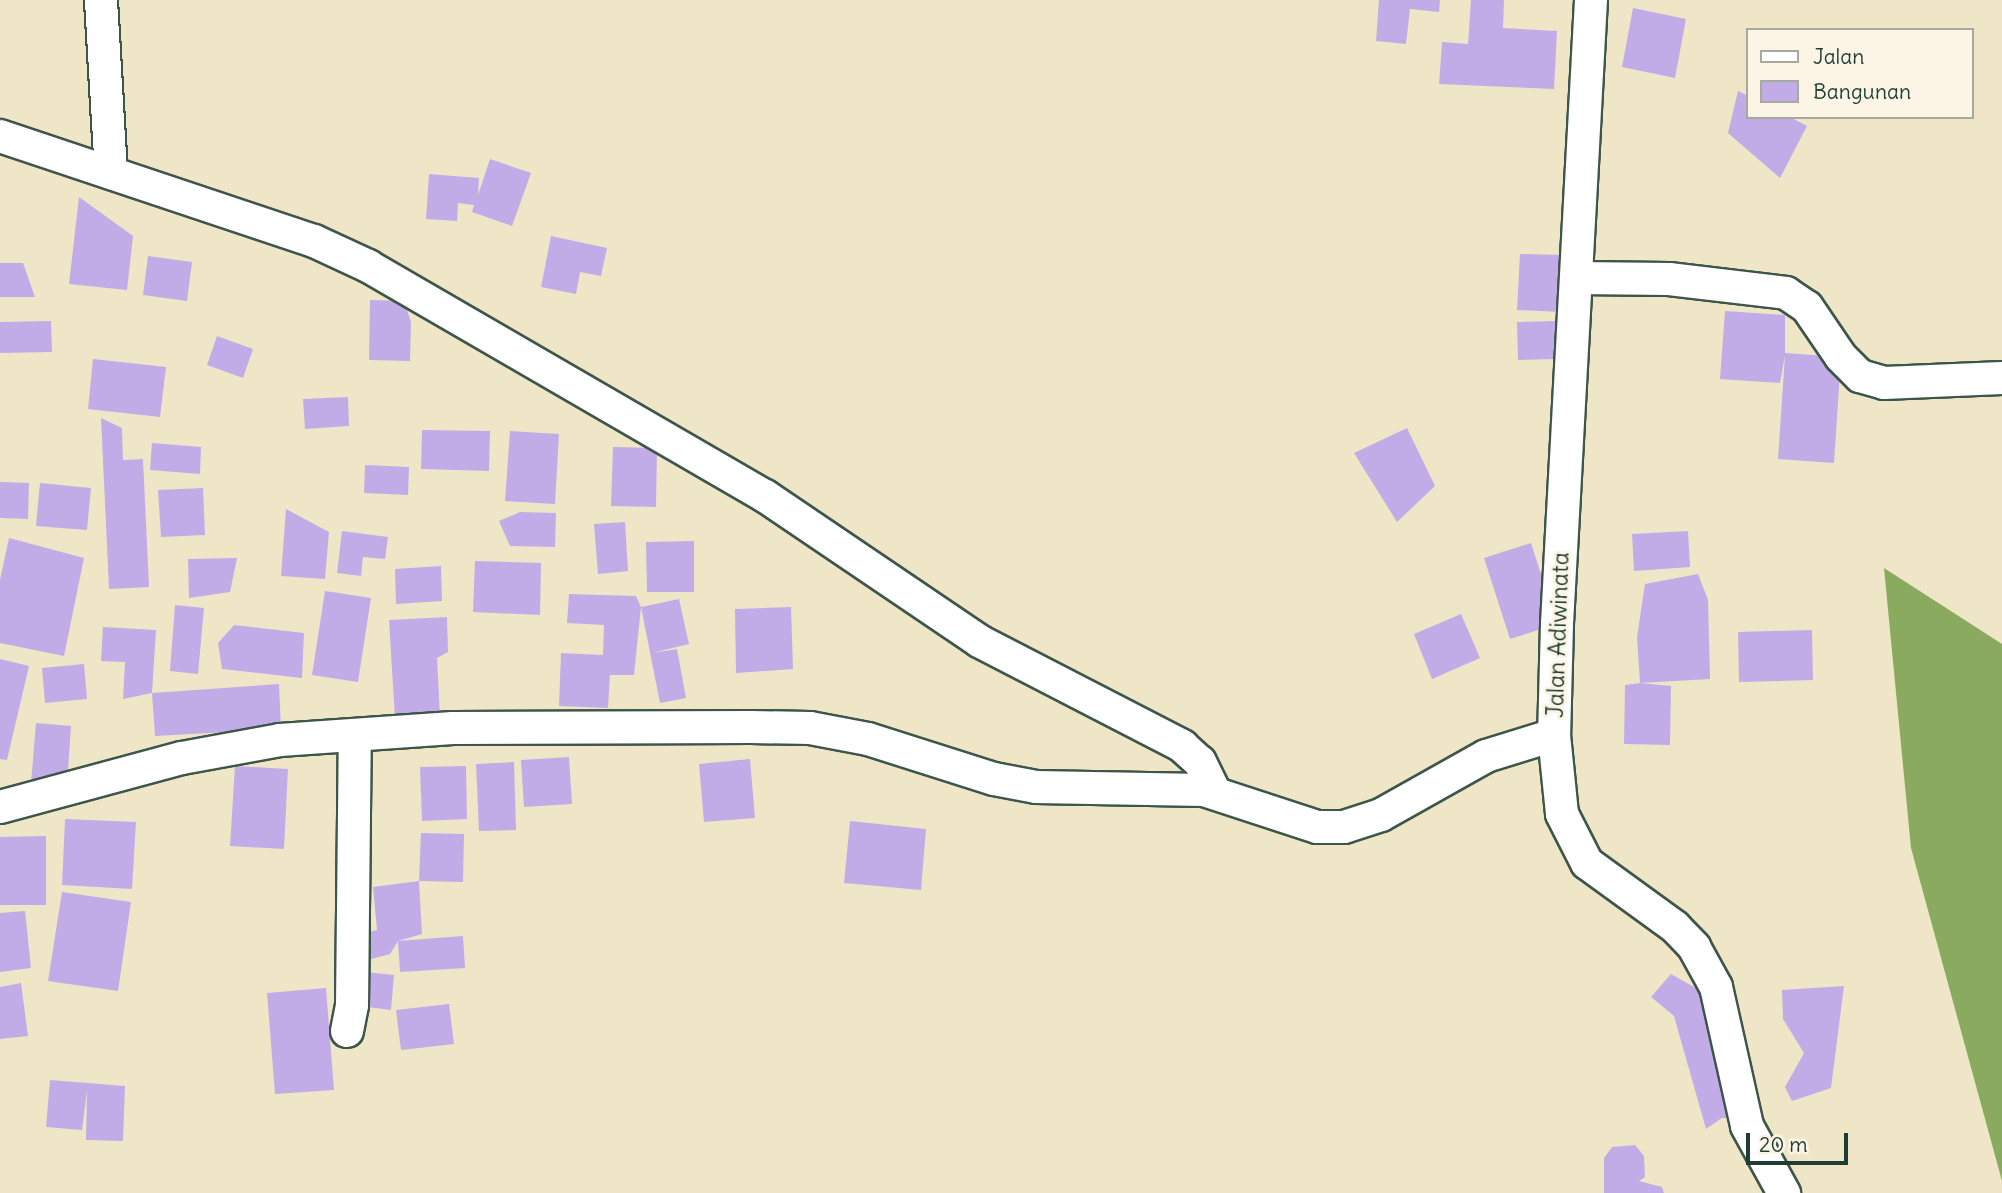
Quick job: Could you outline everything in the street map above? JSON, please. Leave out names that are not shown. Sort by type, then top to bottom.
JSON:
[{"type":"street","points":[[102,0],[111,173]]},
{"type":"street","name":"Jalan Adiwinata","points":[[1591,0],[1554,735],[1562,814],[1576,845],[1609,882],[1675,927],[1694,947],[1716,987],[1748,1126],[1784,1193]]},
{"type":"street","points":[[0,136],[314,241],[368,266],[765,496],[979,641],[1182,746],[1199,762],[1215,793]]},
{"type":"street","points":[[1576,278],[1669,279],[1786,293],[1807,307],[1842,357],[1860,376],[1884,383],[2002,378]]},
{"type":"street","points":[[0,807],[182,758],[280,740],[453,729],[810,728],[868,739],[994,779],[1036,787],[1215,793],[1317,827],[1344,827],[1381,815],[1486,756],[1554,735]]},
{"type":"street","points":[[347,1031],[352,1005],[355,735]]},
{"type":"green space","points":[[1884,568],[2002,644],[2002,1181],[1911,848]]},
{"type":"building","points":[[1379,0],[1440,0],[1439,12],[1410,9],[1406,44],[1376,41]]},
{"type":"building","points":[[1471,0],[1504,0],[1503,28],[1557,31],[1554,89],[1439,84],[1442,42],[1468,44]]},
{"type":"building","points":[[1633,8],[1686,19],[1675,78],[1622,67]]},
{"type":"building","points":[[1738,91],[1746,95],[1746,119],[1794,119],[1807,126],[1780,178],[1728,133]]},
{"type":"building","points":[[490,159],[531,173],[512,226],[472,212],[474,205],[458,203],[457,221],[426,219],[429,174],[479,178],[478,195]]},
{"type":"building","points":[[79,197],[133,236],[127,290],[69,284]]},
{"type":"building","points":[[551,236],[607,248],[601,276],[580,272],[576,294],[541,287]]},
{"type":"building","points":[[1520,254],[1563,255],[1562,312],[1517,310]]},
{"type":"building","points":[[148,256],[192,262],[187,301],[143,295]]},
{"type":"building","points":[[0,263],[23,263],[35,297],[0,297]]},
{"type":"building","points":[[370,300],[404,301],[411,322],[410,361],[369,360]]},
{"type":"building","points":[[1725,311],[1785,315],[1785,353],[1841,357],[1834,463],[1778,459],[1785,355],[1780,383],[1720,379]]},
{"type":"building","points":[[51,321],[52,352],[0,353],[0,322]]},
{"type":"building","points":[[1559,321],[1559,359],[1518,360],[1517,322]]},
{"type":"building","points":[[217,336],[253,349],[243,378],[207,365]]},
{"type":"building","points":[[93,359],[166,367],[160,417],[88,409]]},
{"type":"building","points":[[348,397],[349,426],[305,429],[303,399]]},
{"type":"building","points":[[101,418],[122,428],[123,460],[143,459],[149,587],[109,589]]},
{"type":"building","points":[[1407,428],[1435,486],[1397,522],[1354,453]]},
{"type":"building","points":[[422,430],[490,431],[489,471],[421,469]]},
{"type":"building","points":[[510,431],[559,434],[555,504],[505,501]]},
{"type":"building","points":[[152,443],[201,447],[200,474],[150,470]]},
{"type":"building","points":[[613,447],[657,448],[656,507],[611,506]]},
{"type":"building","points":[[365,465],[409,467],[408,495],[364,493]]},
{"type":"building","points":[[0,482],[29,483],[28,519],[0,518]]},
{"type":"building","points":[[40,483],[91,488],[87,530],[36,526]]},
{"type":"building","points":[[203,488],[205,535],[161,537],[158,490]]},
{"type":"building","points":[[286,509],[329,532],[325,579],[281,576]]},
{"type":"building","points":[[520,512],[556,513],[555,547],[510,546],[499,521]]},
{"type":"building","points":[[625,522],[628,571],[598,574],[594,524]]},
{"type":"building","points":[[342,531],[388,537],[385,559],[363,557],[361,576],[337,573]]},
{"type":"building","points":[[1688,531],[1690,567],[1634,571],[1632,534]]},
{"type":"building","points":[[9,538],[84,558],[64,656],[0,643],[0,580]]},
{"type":"building","points":[[694,541],[694,592],[647,592],[646,542]]},
{"type":"building","points":[[1531,543],[1557,624],[1510,639],[1484,558]]},
{"type":"building","points":[[237,558],[230,592],[189,598],[188,559]]},
{"type":"building","points":[[475,561],[541,563],[540,615],[473,612]]},
{"type":"building","points":[[441,566],[442,601],[396,604],[395,569]]},
{"type":"building","points":[[1698,574],[1708,600],[1710,679],[1640,683],[1637,637],[1645,584]]},
{"type":"building","points":[[325,591],[371,598],[358,682],[312,675]]},
{"type":"building","points":[[569,594],[636,596],[641,607],[634,675],[610,675],[608,708],[559,706],[561,653],[603,655],[604,625],[567,623]]},
{"type":"building","points":[[679,599],[689,644],[652,653],[677,649],[686,698],[660,703],[641,607]]},
{"type":"building","points":[[175,605],[204,608],[198,674],[170,671]]},
{"type":"building","points":[[791,607],[793,669],[736,673],[735,609]]},
{"type":"building","points":[[1461,614],[1480,658],[1432,679],[1414,634]]},
{"type":"building","points":[[447,617],[448,652],[437,658],[440,717],[395,719],[389,620]]},
{"type":"building","points":[[234,625],[304,633],[302,678],[222,669],[218,643]]},
{"type":"building","points":[[103,627],[156,630],[152,693],[123,699],[125,662],[101,661]]},
{"type":"building","points":[[1812,630],[1813,680],[1739,682],[1738,632]]},
{"type":"building","points":[[0,659],[29,666],[7,760],[0,759]]},
{"type":"building","points":[[84,664],[87,699],[45,703],[42,668]]},
{"type":"building","points":[[1640,683],[1671,686],[1670,745],[1624,744],[1625,685]]},
{"type":"building","points":[[279,684],[281,729],[155,736],[152,693]]},
{"type":"building","points":[[36,723],[71,726],[67,786],[31,784]]},
{"type":"building","points":[[569,757],[572,804],[524,807],[521,760]]},
{"type":"building","points":[[750,759],[755,818],[704,822],[699,764]]},
{"type":"building","points":[[514,762],[516,830],[479,831],[476,764]]},
{"type":"building","points":[[235,766],[288,769],[284,849],[230,846]]},
{"type":"building","points":[[466,766],[467,819],[422,821],[420,767]]},
{"type":"building","points":[[65,819],[136,822],[132,889],[62,885]]},
{"type":"building","points":[[850,821],[926,829],[921,890],[844,883]]},
{"type":"building","points":[[421,833],[464,834],[463,882],[419,881]]},
{"type":"building","points":[[46,836],[46,905],[0,905],[0,837]]},
{"type":"building","points":[[419,881],[422,934],[398,941],[390,954],[364,961],[365,933],[377,930],[373,887]]},
{"type":"building","points":[[62,892],[131,902],[118,991],[48,981]]},
{"type":"building","points":[[25,911],[31,968],[0,972],[0,913]]},
{"type":"building","points":[[463,936],[465,968],[400,972],[398,941]]},
{"type":"building","points":[[355,971],[394,975],[391,1010],[352,1005]]},
{"type":"building","points":[[1671,974],[1708,995],[1732,1118],[1722,1118],[1706,1129],[1674,1016],[1651,997]]},
{"type":"building","points":[[21,983],[28,1036],[0,1039],[0,987]]},
{"type":"building","points":[[1844,986],[1831,1088],[1792,1101],[1785,1087],[1804,1053],[1783,1019],[1782,990]]},
{"type":"building","points":[[326,988],[334,1090],[275,1094],[267,993]]},
{"type":"building","points":[[449,1004],[454,1044],[401,1050],[396,1010]]},
{"type":"building","points":[[50,1080],[125,1086],[123,1141],[86,1140],[87,1090],[82,1130],[46,1127]]},
{"type":"building","points":[[1635,1145],[1644,1156],[1645,1177],[1639,1181],[1662,1187],[1664,1193],[1604,1193],[1604,1158],[1612,1147]]}]
